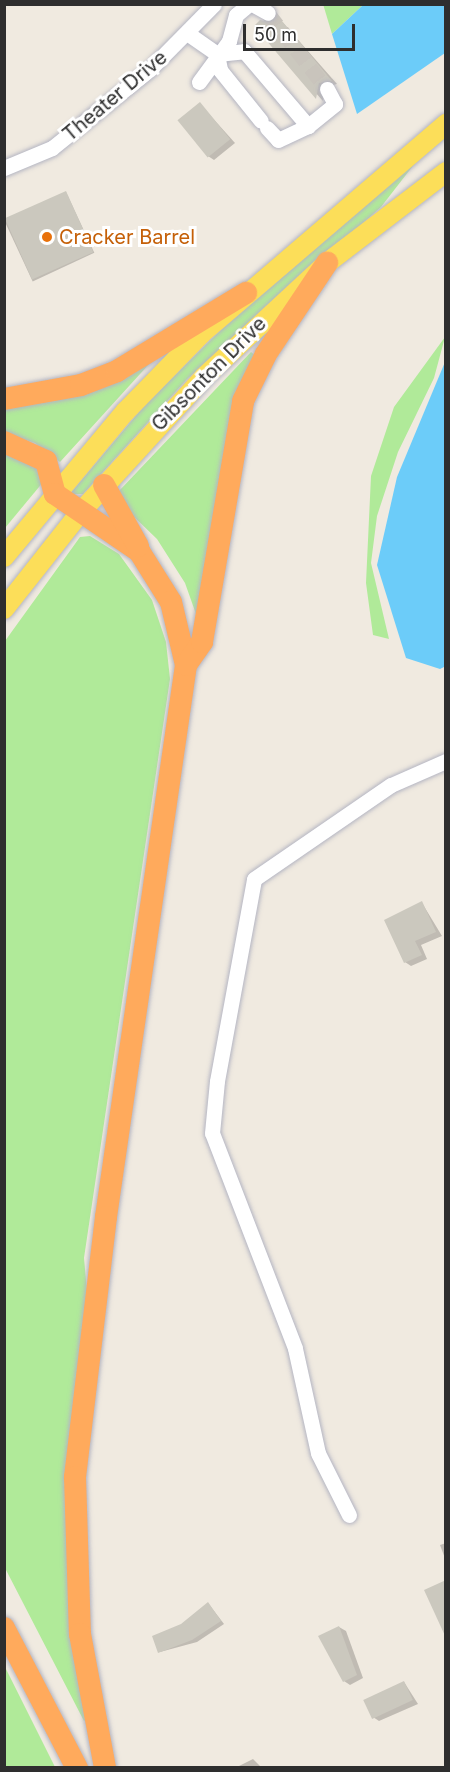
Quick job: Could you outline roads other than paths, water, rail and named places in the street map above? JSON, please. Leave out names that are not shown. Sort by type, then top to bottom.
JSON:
[{"type":"highway","points":[[186,665],[202,642],[243,401],[266,354],[327,263]]},
{"type":"highway","points":[[4,399],[72,387],[117,371],[246,293]]},
{"type":"highway","points":[[4,442],[46,461],[55,494],[79,514],[139,551]]},
{"type":"highway","points":[[105,484],[139,551],[171,602],[186,665],[106,1217],[75,1477],[80,1634],[105,1767]]},
{"type":"highway","points":[[4,1628],[77,1767]]},
{"type":"main road","name":"Gibsonton Drive","points":[[4,558],[125,412],[246,293],[446,124]]},
{"type":"main road","name":"Gibsonton Drive","points":[[4,609],[79,514],[204,377],[327,263],[446,172]]},
{"type":"street","points":[[199,82],[217,54],[229,41],[236,15],[251,4],[268,13]]},
{"type":"street","name":"Theater Drive","points":[[4,168],[52,148],[188,33],[212,5]]},
{"type":"street","points":[[188,33],[217,54],[244,51],[308,126]]},
{"type":"street","points":[[217,54],[220,70],[278,141],[308,126],[335,104],[327,88]]},
{"type":"street","points":[[349,1515],[318,1453],[295,1348],[212,1133],[216,1081],[254,879],[391,785],[446,761]]},
{"type":"water","points":[[363,5],[445,5],[445,53],[357,114],[332,34]]},
{"type":"water","points":[[445,362],[446,666],[440,669],[406,658],[377,565],[397,477]]},
{"type":"tunnel","points":[[268,13],[327,89]]},
{"type":"place","name":"Cracker Barrel","points":[[47,237]]}]
